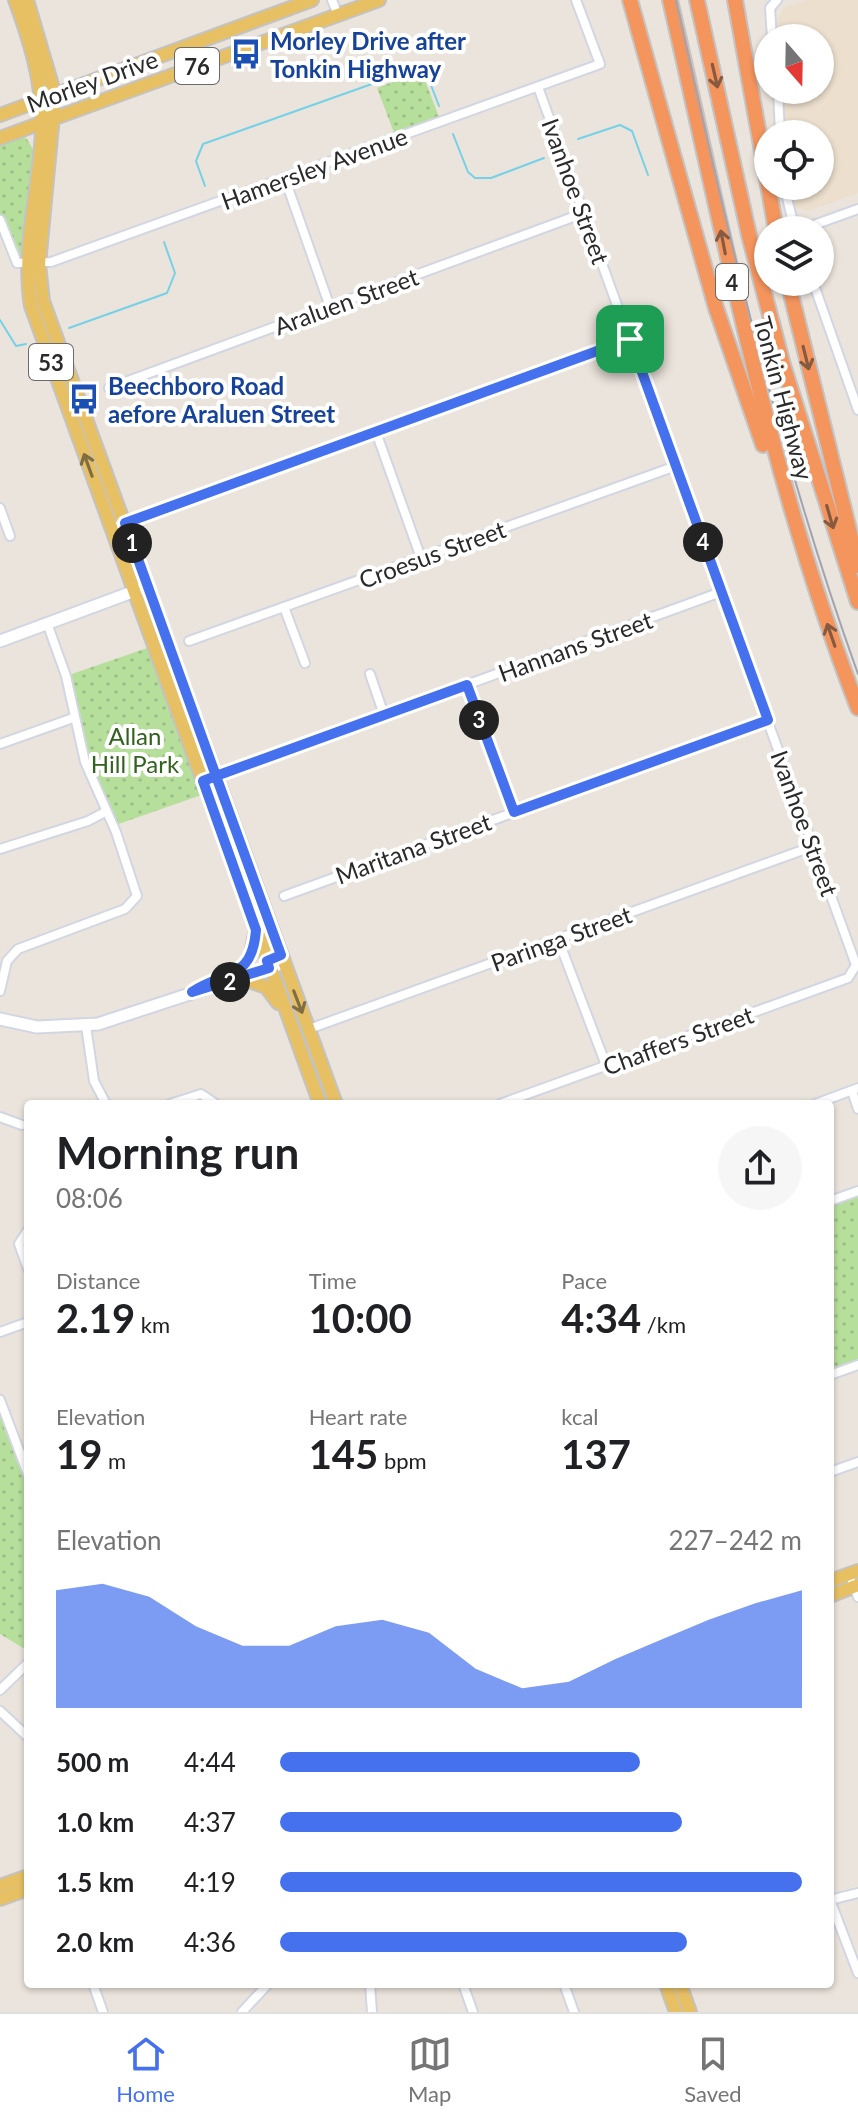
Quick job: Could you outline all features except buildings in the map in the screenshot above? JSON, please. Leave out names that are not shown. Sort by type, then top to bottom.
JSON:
[{"type":"highway","points":[[630,0],[716,308],[806,561]]},
{"type":"highway","name":"Tonkin Highway","points":[[670,0],[747,348],[806,561],[858,708]]},
{"type":"highway","name":"Tonkin Highway","points":[[697,0],[749,235],[783,365],[858,602]]},
{"type":"highway","points":[[736,2],[774,216]]},
{"type":"highway","points":[[791,296],[858,566]]},
{"type":"main road","name":"53","points":[[15,0],[34,56],[42,122],[31,306],[134,591],[282,959],[335,1100]]},
{"type":"main road","name":"53","points":[[27,0],[55,95],[55,117],[33,265],[114,502],[125,523],[147,586],[256,930],[318,1100]]},
{"type":"main road","name":"Morley Drive","points":[[0,115],[312,0]]},
{"type":"main road","name":"Morley Drive","points":[[0,138],[379,0]]},
{"type":"main road","points":[[42,46],[60,77],[74,88]]},
{"type":"main road","points":[[16,132],[27,139],[39,160]]},
{"type":"main road","points":[[256,930],[251,955],[241,974],[266,987],[288,1019]]},
{"type":"main road","points":[[834,1580],[854,1572]]},
{"type":"main road","points":[[834,1595],[857,1590]]},
{"type":"main road","points":[[1,1893],[24,1879]]},
{"type":"main road","points":[[1,1893],[24,1890]]},
{"type":"main road","points":[[667,1988],[676,2012]]},
{"type":"main road","points":[[681,1988],[690,2012]]},
{"type":"street","points":[[332,0],[338,15]]},
{"type":"street","name":"Hamersley Avenue","points":[[33,265],[65,258],[600,64],[576,0]]},
{"type":"street","points":[[771,24],[771,5],[777,0]]},
{"type":"street","name":"Ivanhoe Street","points":[[538,87],[814,846],[854,959],[854,973]]},
{"type":"street","points":[[285,179],[330,307]]},
{"type":"street","points":[[834,217],[858,209]]},
{"type":"street","name":"Araluen Street","points":[[109,388],[584,213]]},
{"type":"street","points":[[0,220],[15,260],[33,265]]},
{"type":"street","points":[[818,296],[858,410]]},
{"type":"street","points":[[111,528],[630,339]]},
{"type":"street","points":[[376,432],[421,558]]},
{"type":"street","name":"Croesus Street","points":[[189,641],[676,466]]},
{"type":"street","points":[[0,508],[10,536]]},
{"type":"street","points":[[0,641],[147,586]]},
{"type":"street","name":"Hannans Street","points":[[209,779],[721,592]]},
{"type":"street","points":[[284,607],[305,663]]},
{"type":"street","points":[[0,991],[7,961],[18,949],[125,909],[134,902],[136,888],[105,812],[73,718],[66,676],[47,623]]},
{"type":"street","points":[[370,674],[384,715]]},
{"type":"street","points":[[467,685],[514,812]]},
{"type":"street","points":[[0,744],[73,718]]},
{"type":"street","name":"Maritana Street","points":[[284,896],[768,720]]},
{"type":"street","points":[[0,849],[105,812]]},
{"type":"street","name":"Paringa Street","points":[[309,1029],[814,846]]},
{"type":"street","points":[[558,939],[606,1065]]},
{"type":"street","points":[[0,1019],[37,1027],[86,1026],[117,1019],[282,959]]},
{"type":"street","name":"Chaffers Street","points":[[511,1100],[854,973]]},
{"type":"street","points":[[86,1026],[94,1081],[104,1100]]},
{"type":"street","points":[[826,1100],[855,1090],[858,1109]]},
{"type":"street","points":[[182,1100],[201,1094],[210,1100]]},
{"type":"street","points":[[0,1117],[22,1125]]},
{"type":"street","points":[[834,1200],[858,1191]]},
{"type":"street","points":[[24,1236],[19,1244],[24,1258]]},
{"type":"street","points":[[0,1332],[24,1323]]},
{"type":"street","points":[[834,1374],[858,1365]]},
{"type":"street","points":[[0,1400],[24,1463]]},
{"type":"street","points":[[18,1446],[24,1444]]},
{"type":"street","points":[[834,1471],[858,1462]]},
{"type":"street","points":[[854,1572],[857,1590]]},
{"type":"street","points":[[0,1690],[24,1667]]},
{"type":"street","points":[[0,1711],[24,1733]]},
{"type":"street","points":[[834,1899],[858,1893]]},
{"type":"street","points":[[834,1910],[858,1973]]},
{"type":"street","points":[[94,1988],[103,2012]]},
{"type":"street","points":[[242,2012],[264,1988]]},
{"type":"street","points":[[370,1988],[372,2012]]},
{"type":"street","points":[[464,1988],[473,2012]]},
{"type":"street","points":[[565,1988],[574,2012]]},
{"type":"shaded area","points":[[807,0],[858,0],[858,193],[808,211],[791,206],[790,200],[834,200],[834,120],[784,120],[784,104],[834,104],[834,24],[777,24],[784,8]]},
{"type":"green space","points":[[411,75],[426,83],[441,122],[396,138],[377,88]]},
{"type":"green space","points":[[16,132],[27,139],[36,154],[27,266],[21,265],[0,220],[0,138]]},
{"type":"green space","name":"Allan Hill Park","points":[[153,646],[207,793],[113,826],[99,801],[66,676]]},
{"type":"green space","points":[[858,1196],[858,1361],[834,1370],[834,1205]]},
{"type":"green space","points":[[0,1400],[24,1463],[24,1649],[0,1634]]},
{"type":"waterway","points":[[205,186],[196,161],[203,144],[414,69],[429,80],[439,106]]},
{"type":"waterway","points":[[578,139],[620,125],[632,131],[648,175]]},
{"type":"waterway","points":[[453,134],[468,172],[475,178],[491,178],[544,158]]},
{"type":"waterway","points":[[69,328],[167,293],[175,273],[164,242]]},
{"type":"waterway","points":[[0,320],[16,346],[26,344]]},
{"type":"railway","points":[[676,0],[756,340],[803,508],[858,674]]},
{"type":"place","name":"Morley Drive after Tonkin Highway","points":[[246,54]]},
{"type":"place","name":"Beechboro Road aefore Araluen Street","points":[[84,399]]},
{"type":"route","points":[[630,339],[125,523],[216,776],[203,781],[256,930],[249,961],[241,970],[203,984],[192,992],[269,968],[267,961],[281,955],[216,776],[467,685],[514,812],[768,720],[630,339]]}]
